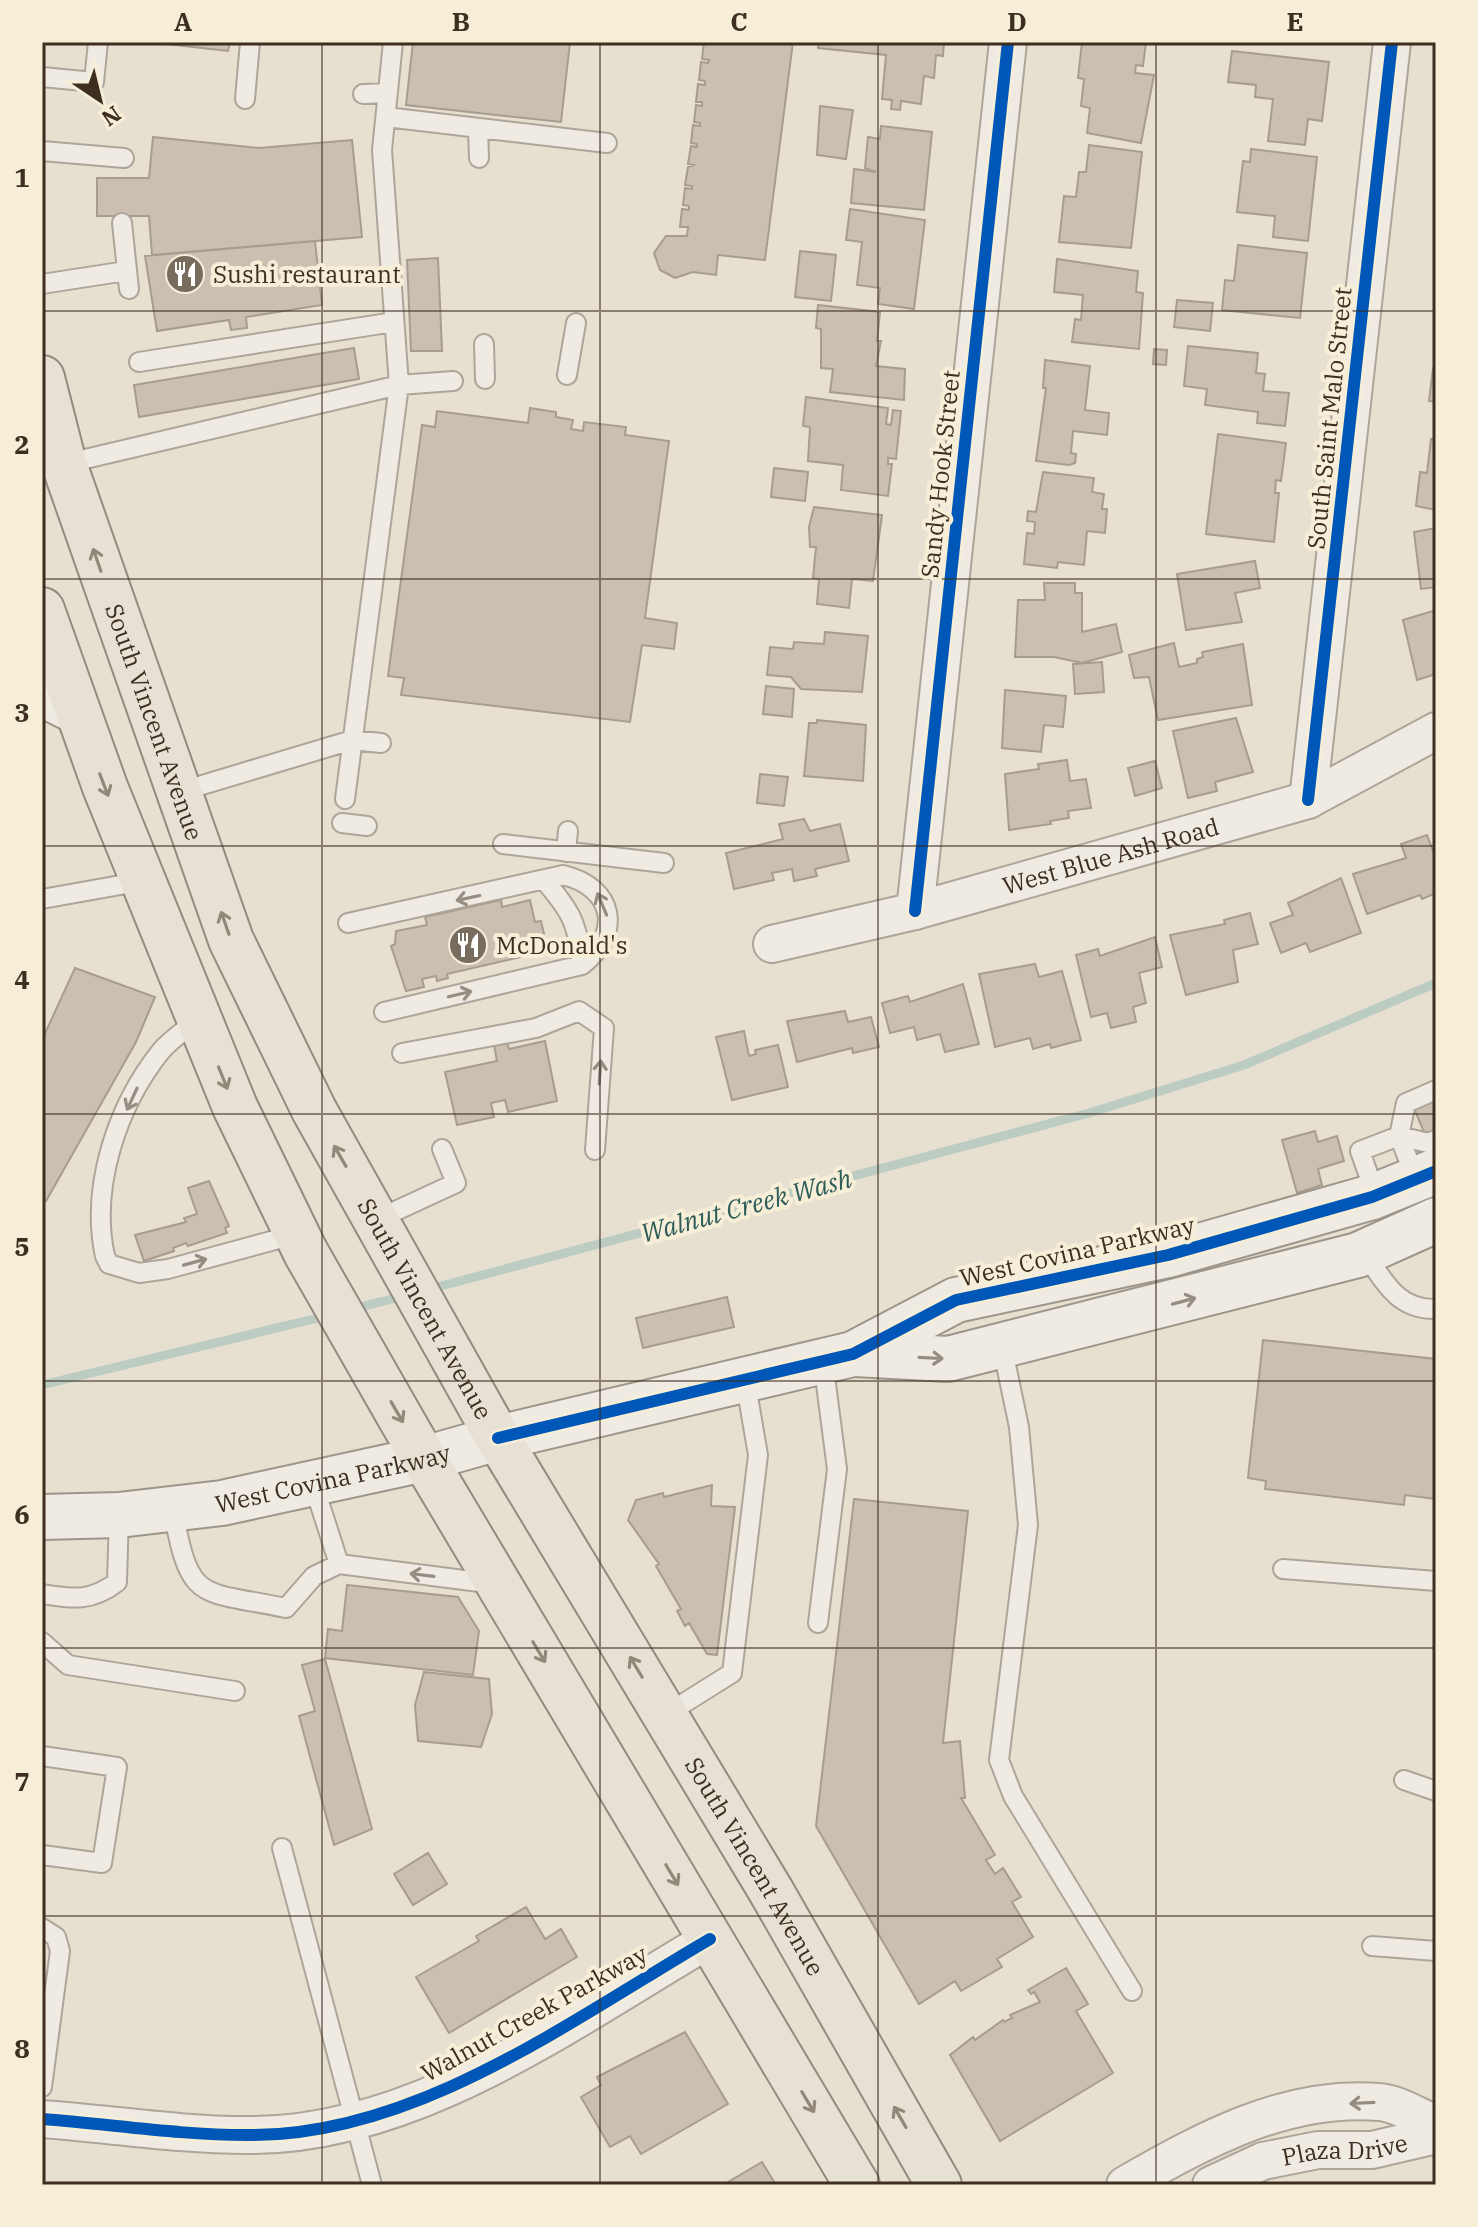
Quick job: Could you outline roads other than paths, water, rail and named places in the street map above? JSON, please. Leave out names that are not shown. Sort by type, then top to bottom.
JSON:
[{"type":"main road","name":"South Vincent Avenue","points":[[42,378],[53,470],[179,792],[231,940],[314,1110],[498,1438],[771,1891],[939,2185]]},
{"type":"main road","points":[[42,610],[60,703],[143,881],[235,1107],[297,1234],[424,1459],[857,2185]]},
{"type":"street","name":"Sandy Hook Street","points":[[915,911],[1008,42]]},
{"type":"street","name":"South Saint Malo Street","points":[[1308,800],[1392,42]]},
{"type":"street","name":"West Blue Ash Road","points":[[772,944],[915,911],[1308,800],[1436,731]]},
{"type":"street","name":"West Covina Parkway","points":[[42,1517],[173,1510],[313,1483],[424,1459],[498,1438],[838,1357],[956,1300],[1168,1255],[1376,1196],[1426,1175]]},
{"type":"street","name":"West Covina Parkway","points":[[838,1357],[948,1359],[1364,1252],[1436,1220]]},
{"type":"street","name":"Walnut Creek Parkway","points":[[42,2119],[248,2136],[308,2130],[424,2101],[475,2076],[710,1939]]},
{"type":"street","points":[[1125,2185],[1207,2138],[1311,2105],[1381,2102],[1436,2124]]},
{"type":"street","name":"Plaza Drive","points":[[1211,2185],[1263,2161],[1318,2150],[1372,2150],[1436,2135]]},
{"type":"lane","points":[[42,77],[94,82],[98,42]]},
{"type":"lane","points":[[245,99],[250,42]]},
{"type":"lane","points":[[345,799],[399,385],[382,150],[393,42]]},
{"type":"lane","points":[[363,94],[388,93]]},
{"type":"lane","points":[[386,117],[607,143]]},
{"type":"lane","points":[[478,128],[479,158]]},
{"type":"lane","points":[[42,151],[124,158]]},
{"type":"lane","points":[[42,284],[128,280],[122,223]]},
{"type":"lane","points":[[139,362],[394,322]]},
{"type":"lane","points":[[567,375],[576,323]]},
{"type":"lane","points":[[484,344],[485,379]]},
{"type":"lane","points":[[53,470],[399,385],[453,381]]},
{"type":"lane","points":[[179,792],[352,740],[381,743]]},
{"type":"lane","points":[[342,823],[367,826]]},
{"type":"lane","points":[[566,852],[568,831]]},
{"type":"lane","points":[[503,844],[664,863]]},
{"type":"lane","points":[[348,923],[563,875],[584,880],[599,894],[608,919],[608,933],[599,952],[582,965],[384,1012]]},
{"type":"lane","points":[[544,880],[569,908],[579,932],[582,965]]},
{"type":"lane","points":[[42,899],[143,881]]},
{"type":"lane","points":[[402,1053],[536,1028],[579,1011],[604,1028],[595,1150]]},
{"type":"lane","points":[[199,1019],[162,1050],[133,1095],[107,1161],[99,1200],[105,1256],[109,1264],[139,1273],[168,1269],[297,1234]]},
{"type":"lane","points":[[1426,1175],[1399,1136],[1406,1103],[1436,1090]]},
{"type":"lane","points":[[1376,1196],[1360,1151],[1399,1136],[1428,1143],[1436,1140]]},
{"type":"lane","points":[[376,1220],[456,1183],[442,1149]]},
{"type":"lane","points":[[1364,1252],[1401,1302],[1420,1309],[1436,1309]]},
{"type":"lane","points":[[1002,1346],[1019,1427],[1028,1525],[999,1760],[1013,1796],[1132,1991]]},
{"type":"lane","points":[[818,1623],[837,1469],[838,1357]]},
{"type":"lane","points":[[665,1715],[732,1673],[758,1455],[745,1379]]},
{"type":"lane","points":[[313,1483],[339,1564]]},
{"type":"lane","points":[[173,1510],[183,1563],[191,1579],[209,1593],[286,1608],[314,1576],[339,1564],[499,1585]]},
{"type":"lane","points":[[42,1594],[80,1600],[99,1596],[117,1582],[119,1515]]},
{"type":"lane","points":[[1283,1569],[1436,1581]]},
{"type":"lane","points":[[42,1642],[68,1665],[235,1691]]},
{"type":"lane","points":[[42,1756],[117,1767],[102,1863],[42,1855]]},
{"type":"lane","points":[[1404,1780],[1436,1791]]},
{"type":"lane","points":[[282,1848],[352,2120],[372,2185]]},
{"type":"lane","points":[[42,1928],[56,1937],[60,1951],[42,2087]]},
{"type":"lane","points":[[1372,1946],[1436,1951]]},
{"type":"waterway","name":"Walnut Creek Wash","points":[[430,1289],[1089,1113],[1244,1065],[1436,983]]},
{"type":"waterway","name":"Walnut Creek Wash","points":[[352,1309],[404,1296]]},
{"type":"waterway","name":"Walnut Creek Wash","points":[[42,1385],[326,1316]]},
{"type":"place","name":"Sushi restaurant","points":[[185,274]]},
{"type":"place","name":"McDonald's","points":[[468,945]]}]
